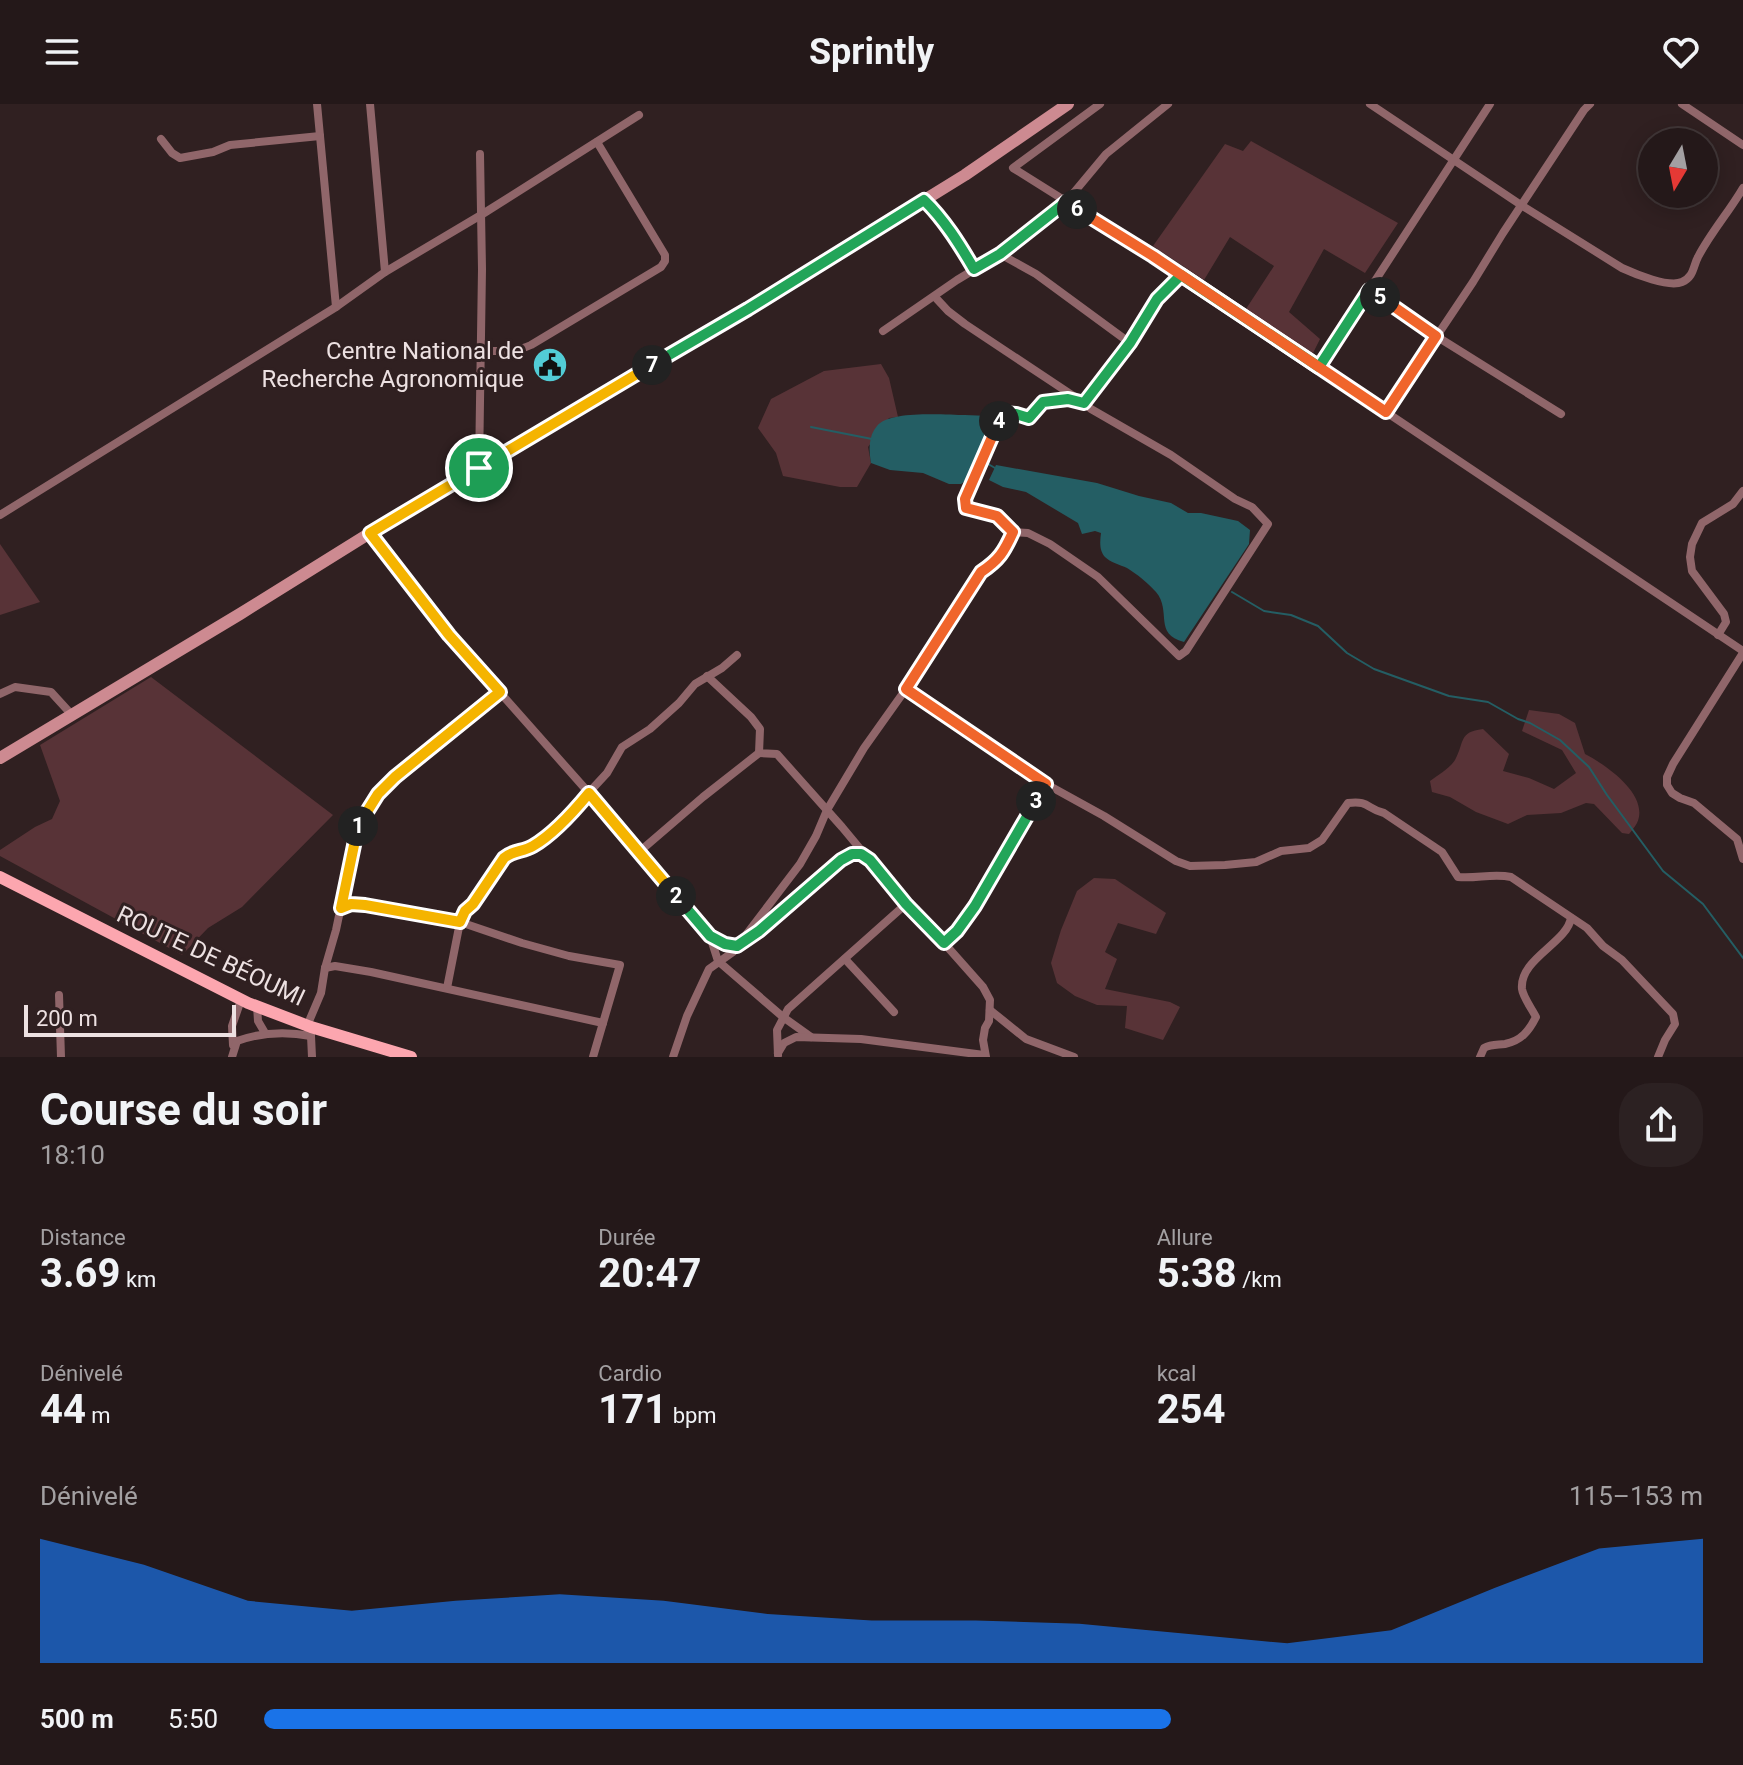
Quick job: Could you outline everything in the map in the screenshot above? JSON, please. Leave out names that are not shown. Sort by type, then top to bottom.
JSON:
[{"type":"main road","points":[[0,758],[370,533],[748,309],[997,154],[1068,104]]},
{"type":"main road","name":"ROUTE DE BÉOUMI","points":[[0,877],[241,1000],[309,1031],[411,1057]]},
{"type":"street","points":[[317,104],[336,307]]},
{"type":"street","points":[[370,104],[385,272]]},
{"type":"street","points":[[1100,104],[1013,168],[1181,275],[1743,652],[1667,777],[1672,793],[1694,803],[1737,839],[1743,859]]},
{"type":"street","points":[[883,331],[1000,254],[1066,202],[1106,154],[1168,104]]},
{"type":"street","points":[[1370,104],[1622,268],[1639,276],[1670,283],[1682,283],[1693,273],[1705,244],[1743,188]]},
{"type":"street","points":[[1319,367],[1490,104]]},
{"type":"street","points":[[1386,412],[1590,104]]},
{"type":"street","points":[[1682,104],[1743,145]]},
{"type":"street","points":[[0,515],[639,115]]},
{"type":"street","points":[[161,139],[180,158],[213,152],[230,145],[320,136]]},
{"type":"street","points":[[482,351],[525,348],[661,267],[665,261],[665,255],[597,142]]},
{"type":"street","points":[[479,468],[482,351],[480,154]]},
{"type":"street","points":[[924,200],[961,246],[974,269]]},
{"type":"street","points":[[1000,254],[1036,274],[1130,343]]},
{"type":"street","points":[[1084,403],[1130,343],[1157,299],[1181,275]]},
{"type":"street","points":[[1369,290],[1561,414]]},
{"type":"street","points":[[935,297],[965,324],[1084,403],[1252,507],[1268,524],[1186,651],[1179,656],[1098,577],[1050,544],[1028,533],[1013,532],[997,516],[966,508],[965,499],[1003,413],[1029,418],[1043,402],[1068,399],[1084,403]]},
{"type":"street","points":[[1718,635],[1726,622],[1724,614],[1692,571],[1692,544],[1702,523],[1733,504],[1743,491]]},
{"type":"street","points":[[673,1057],[687,1016],[709,969],[733,952],[800,864],[827,810],[864,748],[981,572],[1004,552],[1013,532]]},
{"type":"street","points":[[370,533],[449,635],[710,936],[737,946],[759,931],[841,860],[852,854],[861,854],[870,860]]},
{"type":"street","points":[[447,988],[460,922],[504,858],[510,852],[531,847],[556,828],[607,773],[622,747],[650,729],[695,684],[737,655]]},
{"type":"street","points":[[707,676],[760,729],[759,753]]},
{"type":"street","points":[[0,694],[15,687],[51,692],[72,715]]},
{"type":"street","points":[[906,689],[1046,784],[1176,861],[1190,866],[1256,862],[1281,851],[1309,848],[1322,840],[1348,803],[1360,801],[1370,805],[1442,852],[1458,877],[1474,879],[1499,874],[1511,877],[1587,928],[1673,1014],[1675,1024],[1658,1057]]},
{"type":"street","points":[[312,1057],[309,1031],[321,993],[358,825],[378,794],[395,777],[500,692]]},
{"type":"street","points":[[639,852],[759,753],[777,754],[906,904],[983,987],[990,1000],[989,1021],[983,1040],[985,1056],[861,1039],[811,1037],[796,1037],[784,1043],[778,1055]]},
{"type":"street","points":[[944,943],[975,906],[1046,784]]},
{"type":"street","points":[[341,908],[351,904],[365,905],[460,922],[569,956],[620,965],[593,1057]]},
{"type":"street","points":[[778,1055],[777,1030],[783,1017],[799,998],[906,904]]},
{"type":"street","points":[[1480,1057],[1484,1048],[1491,1044],[1510,1043],[1529,1033],[1536,1017],[1522,989],[1526,972],[1543,951],[1569,928],[1571,918]]},
{"type":"street","points":[[710,936],[718,961],[811,1037]]},
{"type":"street","points":[[845,959],[894,1012]]},
{"type":"street","points":[[325,968],[344,967],[603,1023]]},
{"type":"street","points":[[59,995],[61,1057]]},
{"type":"street","points":[[232,1054],[232,1026],[241,1000]]},
{"type":"street","points":[[257,1006],[258,1021],[265,1033]]},
{"type":"street","points":[[990,1010],[1026,1039],[1074,1057]]},
{"type":"street","points":[[232,1054],[237,1041],[275,1031],[309,1031]]},
{"type":"shaded area","points":[[1251,141],[1398,223],[1365,273],[1324,249],[1289,312],[1320,339],[1313,353],[1244,312],[1274,266],[1230,237],[1204,280],[1153,246],[1225,144],[1243,151]]},
{"type":"shaded area","points":[[881,364],[889,378],[898,417],[889,418],[868,447],[871,463],[857,487],[840,487],[783,476],[776,453],[758,428],[771,399],[824,371]]},
{"type":"shaded area","points":[[0,544],[40,602],[0,615]]},
{"type":"shaded area","points":[[151,677],[333,815],[242,907],[208,928],[182,955],[0,856],[0,850],[52,819],[60,801],[40,745]]},
{"type":"shaded area","points":[[1529,710],[1559,714],[1575,723],[1585,754],[1624,782],[1637,802],[1639,812],[1637,823],[1629,834],[1622,833],[1594,804],[1586,803],[1561,813],[1527,815],[1508,824],[1432,792],[1430,781],[1453,763],[1463,739],[1475,730],[1483,729],[1509,754],[1503,771],[1554,789],[1576,773],[1562,750],[1522,731]]},
{"type":"shaded area","points":[[1094,878],[1115,879],[1166,913],[1156,934],[1118,923],[1105,952],[1117,959],[1105,989],[1170,1002],[1180,1007],[1163,1040],[1125,1028],[1127,1006],[1097,1005],[1075,996],[1057,983],[1051,963],[1061,930],[1077,891]]},
{"type":"water","points":[[918,414],[989,416],[992,421],[968,479],[961,484],[949,484],[923,473],[890,470],[871,463],[872,434],[883,421]]},
{"type":"water","points":[[996,465],[1097,483],[1171,503],[1188,513],[1238,521],[1250,530],[1249,544],[1184,642],[1166,628],[1161,599],[1153,589],[1131,570],[1103,555],[1101,533],[1082,534],[1078,523],[1026,492],[989,480]]},
{"type":"waterway","points":[[811,427],[872,439]]},
{"type":"waterway","points":[[983,461],[995,468]]},
{"type":"waterway","points":[[1232,592],[1264,611],[1291,615],[1318,626],[1347,653],[1374,669],[1449,696],[1488,702],[1560,740],[1589,767],[1663,871],[1703,904],[1743,958]]},
{"type":"place","name":"Centre National de Recherche Agronomique","points":[[550,365]]},
{"type":"route","points":[[479,468],[370,533],[449,635],[500,692],[378,794],[358,825],[341,908],[351,904],[365,905],[460,922],[504,858],[510,852],[531,847],[540,841],[589,793],[710,936],[725,944],[737,946],[759,931],[852,854],[861,854],[870,860],[906,904],[944,943],[975,906],[1046,784],[906,689],[981,572],[1004,552],[1013,532],[997,516],[966,508],[965,499],[1003,413],[1029,418],[1043,402],[1068,399],[1084,403],[1130,343],[1157,299],[1181,275],[1319,367],[1369,290],[1436,336],[1386,412],[1181,275],[1153,256],[1066,202],[1000,254],[974,269],[961,246],[924,200],[748,309],[479,468]]}]
